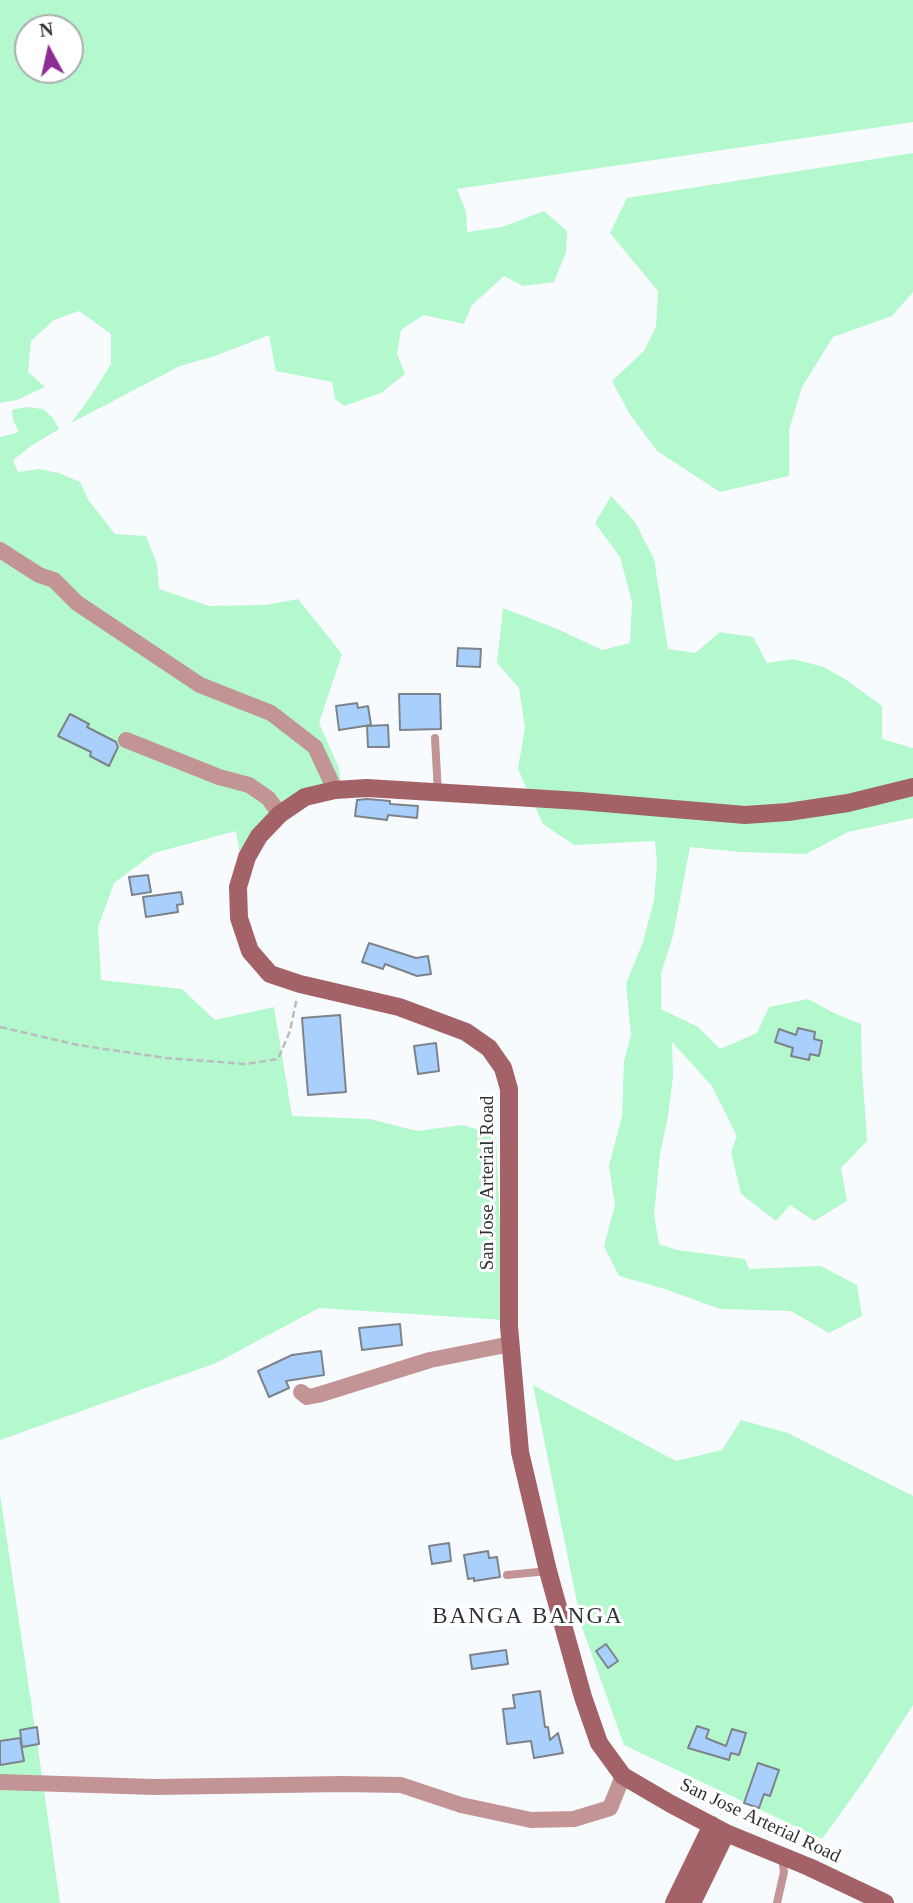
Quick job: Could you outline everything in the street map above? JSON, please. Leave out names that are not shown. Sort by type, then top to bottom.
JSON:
[{"type":"main road","name":"San Jose Arterial Road","points":[[885,1903],[719,1829],[671,1804],[623,1776],[599,1742],[583,1697],[548,1571],[520,1452],[509,1326],[509,1089],[503,1068],[489,1048],[466,1032],[399,1007],[299,984],[270,974],[250,951],[239,918],[238,887],[247,857],[259,836],[280,814],[305,797],[335,790],[367,788],[580,801],[744,815],[848,803],[913,787]]},
{"type":"main road","points":[[674,1903],[719,1829]]},
{"type":"main road","points":[[692,1903],[719,1829]]},
{"type":"street","points":[[0,551],[39,575],[54,580],[77,603],[201,685],[271,713],[315,747],[335,790]]},
{"type":"street","points":[[127,740],[219,777],[249,785],[268,798],[280,814]]},
{"type":"street","points":[[301,1392],[307,1397],[318,1395],[430,1360],[511,1344]]},
{"type":"street","points":[[0,1782],[155,1787],[401,1785],[461,1805],[542,1820],[574,1819],[610,1808],[623,1776]]},
{"type":"lane","points":[[435,738],[438,793]]},
{"type":"lane","points":[[507,1575],[548,1571]]},
{"type":"lane","points":[[777,1903],[784,1872],[782,1855]]},
{"type":"path","points":[[0,1027],[78,1045],[166,1058],[246,1064],[278,1059],[290,1031],[299,984]]},
{"type":"green space","points":[[0,0],[913,0],[913,122],[457,189],[466,212],[467,232],[502,227],[544,211],[567,231],[566,252],[554,282],[523,286],[504,276],[472,305],[464,324],[424,315],[401,330],[397,354],[405,374],[381,393],[344,406],[335,399],[332,382],[276,371],[269,335],[180,366],[71,423],[111,364],[111,334],[79,311],[54,320],[31,341],[28,372],[45,387],[17,400],[0,403]]},
{"type":"green space","points":[[913,153],[913,292],[892,316],[833,337],[802,387],[789,430],[789,476],[720,492],[657,451],[629,413],[612,381],[644,351],[656,327],[658,291],[610,233],[627,198]]},
{"type":"green space","points":[[26,407],[43,409],[53,418],[59,429],[13,460],[18,472],[39,469],[59,473],[80,482],[89,501],[115,534],[146,536],[157,564],[159,589],[209,606],[266,605],[298,599],[342,654],[319,723],[339,768],[342,790],[280,814],[243,872],[236,831],[154,853],[114,883],[98,927],[101,980],[182,989],[215,1020],[274,1007],[292,1116],[370,1119],[417,1131],[463,1125],[496,1136],[504,1320],[319,1308],[216,1363],[0,1440],[0,437],[19,432],[12,410]]},
{"type":"green space","points":[[611,496],[635,522],[654,559],[668,649],[695,653],[720,632],[753,637],[767,663],[793,659],[824,667],[848,681],[882,706],[882,739],[913,748],[913,818],[848,832],[806,854],[690,847],[673,936],[661,973],[661,1009],[698,1027],[720,1049],[757,1033],[769,1007],[808,999],[861,1024],[867,1141],[841,1168],[847,1201],[814,1221],[790,1205],[776,1221],[741,1194],[731,1152],[737,1136],[712,1086],[672,1042],[673,1077],[660,1154],[654,1215],[659,1244],[677,1250],[745,1259],[749,1269],[821,1266],[857,1285],[862,1316],[829,1333],[791,1311],[720,1309],[619,1276],[604,1246],[615,1205],[609,1166],[622,1116],[624,1061],[631,1035],[626,984],[643,942],[654,900],[657,865],[655,841],[574,845],[543,824],[518,769],[525,728],[519,688],[497,663],[503,608],[602,650],[630,643],[632,602],[620,557],[595,523]]},
{"type":"green space","points":[[533,1385],[676,1461],[722,1450],[741,1420],[788,1433],[913,1496],[913,1705],[866,1778],[822,1839],[624,1745],[582,1627]]},
{"type":"green space","points":[[0,1494],[40,1762],[60,1903],[0,1903]]},
{"type":"building","points":[[458,648],[481,649],[480,667],[457,666]]},
{"type":"building","points":[[399,694],[440,694],[441,729],[400,730]]},
{"type":"building","points":[[357,703],[358,708],[368,706],[371,725],[339,730],[336,706]]},
{"type":"building","points":[[70,714],[89,724],[87,727],[116,742],[118,747],[109,766],[90,756],[91,752],[58,736]]},
{"type":"building","points":[[388,725],[389,747],[368,747],[367,726]]},
{"type":"building","points":[[357,800],[418,806],[417,818],[388,815],[387,820],[355,816]]},
{"type":"building","points":[[148,875],[151,892],[132,895],[129,877]]},
{"type":"building","points":[[181,892],[183,904],[177,905],[178,912],[146,917],[143,897]]},
{"type":"building","points":[[369,943],[416,958],[428,956],[431,974],[417,976],[385,964],[383,969],[362,962]]},
{"type":"building","points":[[340,1015],[346,1092],[308,1095],[302,1018]]},
{"type":"building","points":[[798,1028],[815,1032],[814,1039],[822,1041],[819,1056],[810,1054],[809,1060],[791,1056],[793,1048],[775,1042],[779,1029],[796,1035]]},
{"type":"building","points":[[436,1043],[439,1071],[418,1074],[414,1046]]},
{"type":"building","points":[[400,1324],[402,1345],[362,1350],[359,1328]]},
{"type":"building","points":[[321,1351],[324,1375],[286,1381],[289,1388],[269,1397],[258,1371],[292,1355]]},
{"type":"building","points":[[449,1543],[451,1561],[432,1564],[429,1546]]},
{"type":"building","points":[[488,1551],[489,1558],[497,1557],[500,1577],[474,1581],[474,1578],[468,1579],[464,1555]]},
{"type":"building","points":[[606,1644],[618,1661],[608,1668],[596,1651]]},
{"type":"building","points":[[506,1650],[508,1664],[472,1669],[470,1655]]},
{"type":"building","points":[[540,1691],[545,1727],[548,1727],[550,1740],[558,1733],[563,1753],[534,1758],[531,1741],[507,1744],[503,1709],[515,1708],[513,1695]]},
{"type":"building","points":[[697,1726],[709,1730],[706,1738],[726,1746],[732,1729],[746,1733],[739,1755],[731,1753],[729,1760],[688,1748]]},
{"type":"building","points":[[37,1727],[39,1744],[22,1747],[20,1730]]},
{"type":"building","points":[[20,1738],[24,1761],[0,1765],[0,1741]]},
{"type":"building","points":[[758,1763],[779,1770],[770,1796],[764,1794],[759,1808],[744,1803]]},
{"type":"district","name":"BANGA BANGA","points":[[528,1617]]}]
